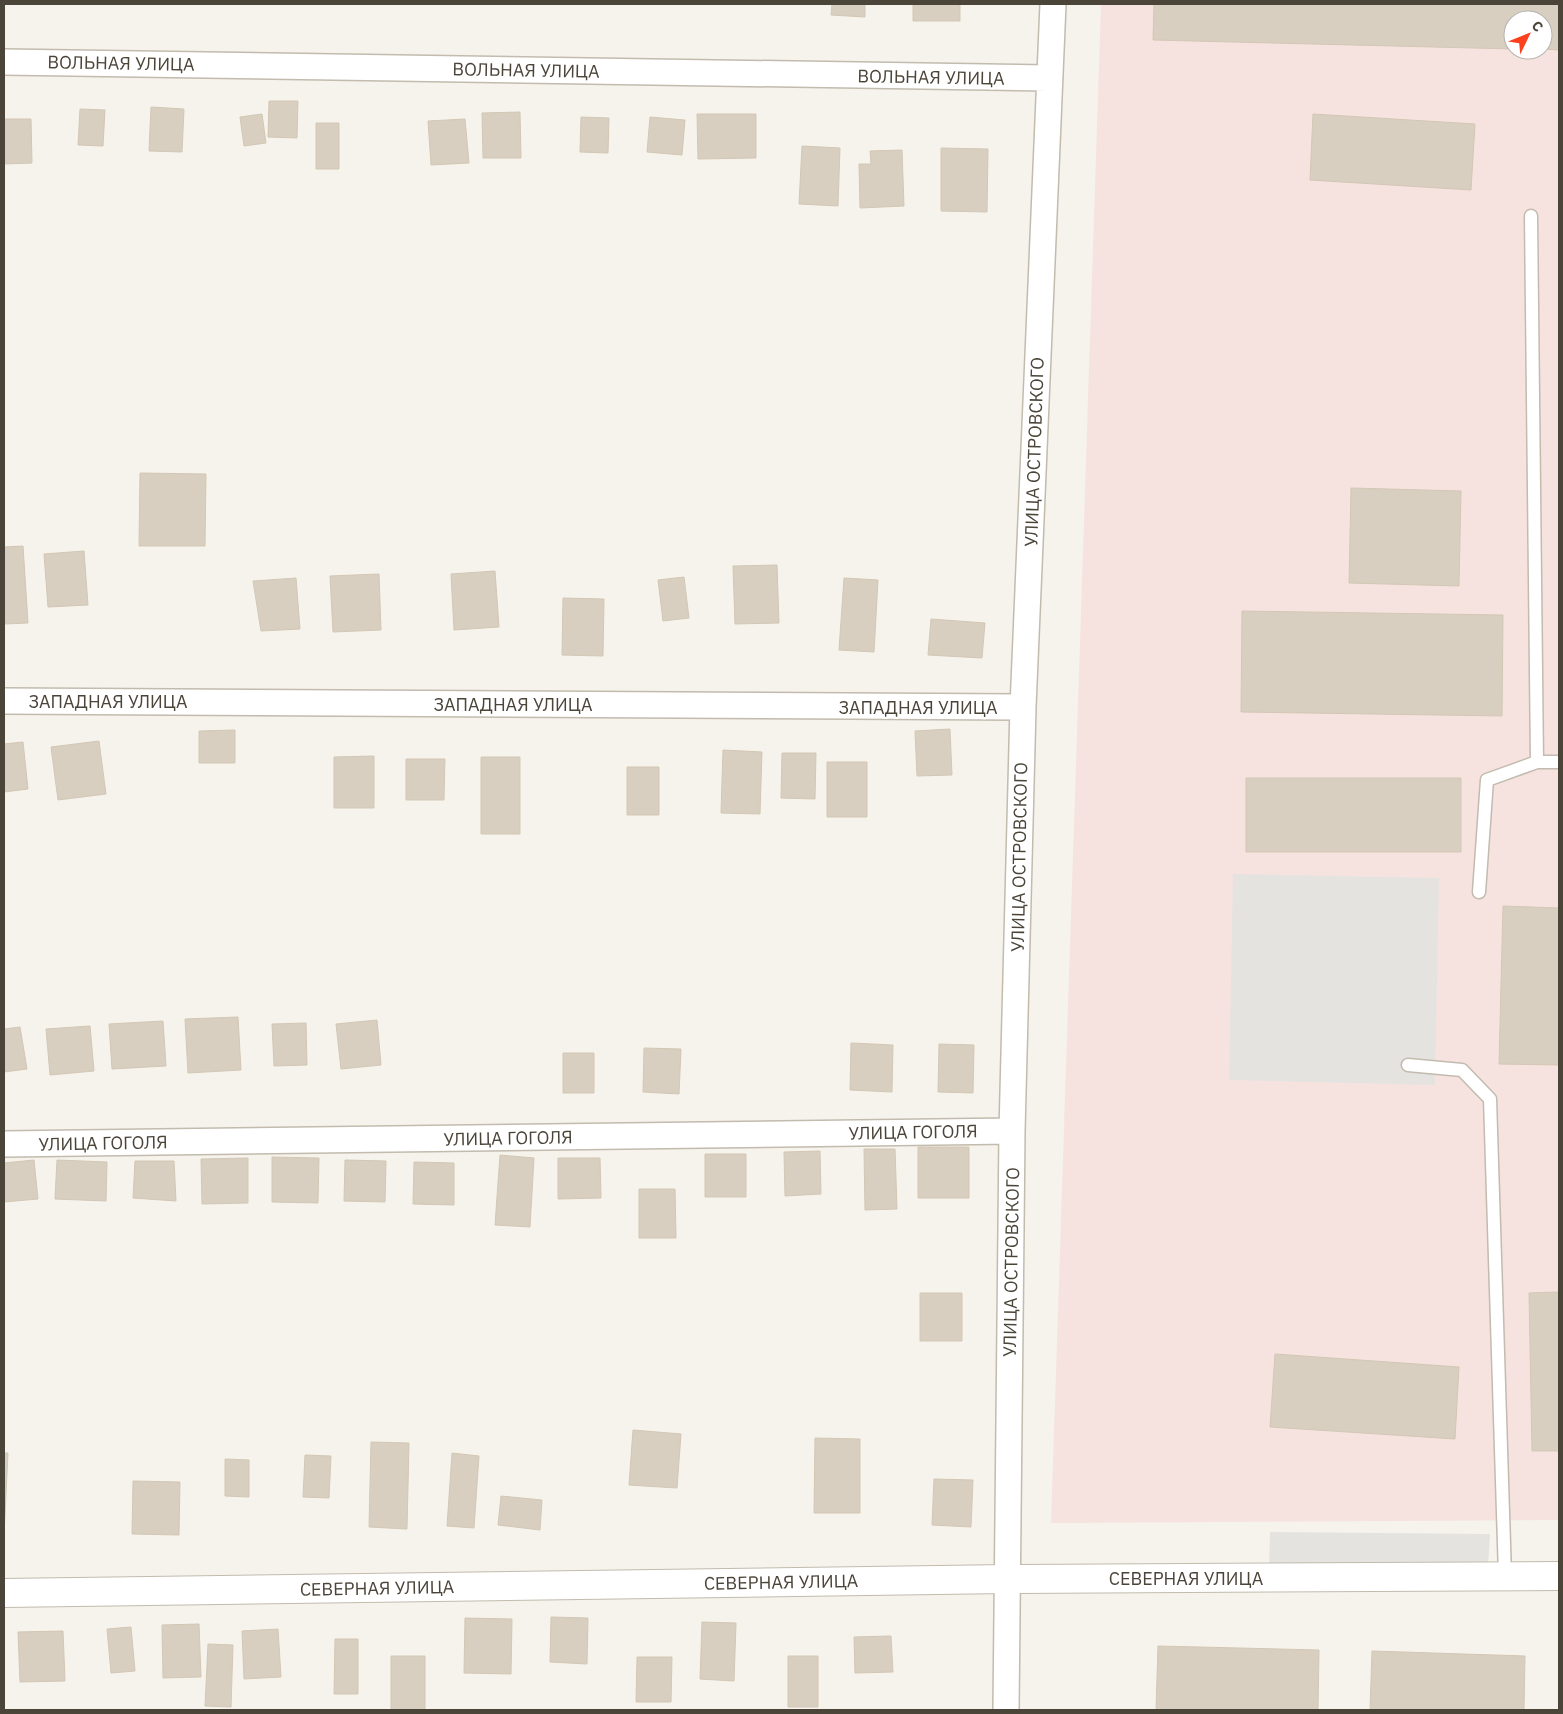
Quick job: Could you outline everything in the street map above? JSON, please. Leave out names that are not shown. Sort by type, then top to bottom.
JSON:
[{"type":"street","name":"УЛИЦА ОСТРОВСКОГО","points":[[1006,1710],[1012,1131],[1023,707],[1053,4]]},
{"type":"street","name":"ВОЛЬНАЯ УЛИЦА","points":[[4,62],[1049,78]]},
{"type":"street","name":"ЗАПАДНАЯ УЛИЦА","points":[[4,700],[1023,707]]},
{"type":"street","name":"УЛИЦА ГОГОЛЯ","points":[[4,1144],[1012,1131]]},
{"type":"street","name":"СЕВЕРНАЯ УЛИЦА","points":[[4,1593],[1008,1579],[1559,1576]]},
{"type":"lane","points":[[1531,216],[1537,762]]},
{"type":"lane","points":[[1479,892],[1487,780],[1537,762],[1559,762]]},
{"type":"lane","points":[[1408,1065],[1462,1070],[1490,1099],[1505,1576]]},
{"type":"shaded area","points":[[1101,4],[1559,4],[1559,1520],[1051,1523]]},
{"type":"shaded area","points":[[1233,874],[1439,878],[1435,1085],[1229,1080]]},
{"type":"shaded area","points":[[1270,1532],[1490,1534],[1488,1567],[1269,1565]]},
{"type":"building","points":[[832,4],[865,4],[865,17],[831,15]]},
{"type":"building","points":[[913,4],[960,4],[960,21],[913,21]]},
{"type":"building","points":[[1154,4],[1559,4],[1559,50],[1553,50],[1553,10],[1503,10],[1503,49],[1153,40]]},
{"type":"building","points":[[269,101],[298,101],[297,138],[268,137]]},
{"type":"building","points":[[151,107],[184,109],[182,152],[149,151]]},
{"type":"building","points":[[80,109],[105,110],[103,146],[78,145]]},
{"type":"building","points":[[520,112],[521,158],[483,158],[482,113]]},
{"type":"building","points":[[262,114],[266,143],[244,146],[240,117]]},
{"type":"building","points":[[697,114],[756,114],[756,158],[698,159]]},
{"type":"building","points":[[1313,114],[1475,124],[1471,190],[1310,180]]},
{"type":"building","points":[[581,117],[609,118],[608,153],[580,152]]},
{"type":"building","points":[[650,117],[685,120],[682,155],[647,152]]},
{"type":"building","points":[[4,119],[31,119],[32,163],[4,164]]},
{"type":"building","points":[[465,119],[469,163],[431,165],[428,121]]},
{"type":"building","points":[[316,123],[339,123],[339,169],[316,169]]},
{"type":"building","points":[[802,146],[840,148],[838,206],[799,204]]},
{"type":"building","points":[[941,148],[988,149],[987,212],[941,211]]},
{"type":"building","points":[[902,150],[904,206],[860,208],[859,164],[871,164],[870,151]]},
{"type":"building","points":[[140,473],[206,474],[205,546],[139,546]]},
{"type":"building","points":[[1351,488],[1461,491],[1459,586],[1349,583]]},
{"type":"building","points":[[23,546],[28,623],[4,624],[4,547]]},
{"type":"building","points":[[84,551],[88,605],[48,607],[44,554]]},
{"type":"building","points":[[777,565],[779,623],[735,624],[733,566]]},
{"type":"building","points":[[495,571],[499,627],[454,630],[451,574]]},
{"type":"building","points":[[379,574],[381,630],[333,632],[330,576]]},
{"type":"building","points":[[684,577],[689,618],[663,621],[658,580]]},
{"type":"building","points":[[296,578],[300,629],[261,631],[253,581]]},
{"type":"building","points":[[844,578],[878,580],[874,652],[839,650]]},
{"type":"building","points":[[563,598],[604,599],[603,656],[562,655]]},
{"type":"building","points":[[1242,611],[1503,615],[1502,716],[1241,712]]},
{"type":"building","points":[[931,619],[985,623],[982,658],[928,655]]},
{"type":"building","points":[[950,729],[952,775],[917,776],[915,731]]},
{"type":"building","points":[[235,730],[235,763],[199,763],[199,731]]},
{"type":"building","points":[[99,741],[106,794],[58,800],[51,747]]},
{"type":"building","points":[[23,742],[28,789],[4,792],[4,744]]},
{"type":"building","points":[[723,750],[762,752],[760,814],[721,813]]},
{"type":"building","points":[[782,753],[816,753],[815,799],[781,798]]},
{"type":"building","points":[[374,756],[374,808],[334,808],[334,757]]},
{"type":"building","points":[[481,757],[520,757],[520,834],[481,834]]},
{"type":"building","points":[[406,759],[445,759],[444,800],[406,800]]},
{"type":"building","points":[[827,762],[867,762],[867,817],[827,817]]},
{"type":"building","points":[[627,767],[659,767],[659,815],[627,815]]},
{"type":"building","points":[[1246,778],[1461,778],[1461,852],[1246,852]]},
{"type":"building","points":[[1503,906],[1559,908],[1559,1065],[1499,1064]]},
{"type":"building","points":[[238,1017],[241,1070],[188,1073],[185,1019]]},
{"type":"building","points":[[377,1020],[381,1065],[341,1069],[336,1024]]},
{"type":"building","points":[[163,1021],[166,1066],[112,1069],[109,1024]]},
{"type":"building","points":[[306,1023],[307,1065],[274,1066],[272,1024]]},
{"type":"building","points":[[90,1026],[94,1071],[50,1075],[46,1029]]},
{"type":"building","points":[[20,1027],[27,1069],[4,1072],[4,1029]]},
{"type":"building","points":[[851,1043],[893,1045],[892,1092],[850,1090]]},
{"type":"building","points":[[939,1044],[974,1045],[973,1093],[938,1092]]},
{"type":"building","points":[[644,1048],[681,1049],[679,1094],[643,1092]]},
{"type":"building","points":[[563,1053],[594,1053],[594,1093],[563,1093]]},
{"type":"building","points":[[918,1147],[969,1147],[969,1198],[918,1198]]},
{"type":"building","points":[[864,1149],[895,1149],[897,1209],[865,1210]]},
{"type":"building","points":[[820,1151],[821,1194],[785,1196],[784,1152]]},
{"type":"building","points":[[705,1154],[746,1154],[746,1197],[705,1197]]},
{"type":"building","points":[[500,1155],[534,1158],[530,1227],[495,1225]]},
{"type":"building","points":[[272,1157],[319,1158],[318,1203],[272,1202]]},
{"type":"building","points":[[248,1158],[248,1203],[202,1204],[201,1159]]},
{"type":"building","points":[[558,1158],[600,1158],[601,1198],[558,1199]]},
{"type":"building","points":[[34,1160],[38,1199],[4,1202],[4,1163]]},
{"type":"building","points":[[57,1160],[107,1162],[106,1201],[55,1199]]},
{"type":"building","points":[[345,1160],[386,1161],[385,1202],[344,1201]]},
{"type":"building","points":[[135,1161],[174,1161],[176,1201],[133,1198]]},
{"type":"building","points":[[414,1162],[454,1163],[454,1205],[413,1204]]},
{"type":"building","points":[[639,1189],[675,1189],[676,1238],[639,1238]]},
{"type":"building","points":[[1559,1292],[1559,1451],[1532,1451],[1529,1293]]},
{"type":"building","points":[[920,1293],[962,1293],[962,1341],[920,1341]]},
{"type":"building","points":[[1275,1354],[1459,1367],[1455,1439],[1270,1427]]},
{"type":"building","points":[[633,1430],[681,1434],[677,1488],[629,1485]]},
{"type":"building","points":[[815,1438],[860,1439],[860,1513],[814,1513]]},
{"type":"building","points":[[371,1442],[409,1443],[407,1529],[369,1527]]},
{"type":"building","points":[[4,1453],[8,1453],[4,1535]]},
{"type":"building","points":[[452,1453],[479,1456],[474,1528],[447,1526]]},
{"type":"building","points":[[305,1455],[331,1456],[329,1498],[303,1497]]},
{"type":"building","points":[[225,1459],[249,1460],[249,1497],[225,1496]]},
{"type":"building","points":[[934,1479],[973,1480],[971,1527],[932,1525]]},
{"type":"building","points":[[133,1481],[180,1482],[179,1535],[132,1534]]},
{"type":"building","points":[[501,1496],[542,1500],[540,1530],[498,1525]]},
{"type":"building","points":[[551,1617],[588,1618],[587,1664],[550,1662]]},
{"type":"building","points":[[465,1618],[512,1619],[511,1674],[464,1673]]},
{"type":"building","points":[[702,1622],[736,1623],[734,1681],[700,1679]]},
{"type":"building","points":[[199,1624],[201,1677],[163,1678],[162,1625]]},
{"type":"building","points":[[131,1627],[135,1671],[111,1673],[107,1629]]},
{"type":"building","points":[[278,1629],[281,1677],[244,1679],[242,1631]]},
{"type":"building","points":[[63,1631],[65,1681],[20,1682],[18,1632]]},
{"type":"building","points":[[891,1636],[893,1672],[855,1673],[854,1637]]},
{"type":"building","points":[[335,1639],[358,1639],[358,1694],[334,1694]]},
{"type":"building","points":[[208,1644],[233,1645],[231,1707],[205,1706]]},
{"type":"building","points":[[1158,1646],[1319,1650],[1318,1710],[1156,1710]]},
{"type":"building","points":[[1372,1651],[1525,1656],[1524,1710],[1370,1710]]},
{"type":"building","points":[[391,1656],[425,1656],[425,1710],[391,1710]]},
{"type":"building","points":[[788,1656],[818,1656],[818,1707],[788,1707]]},
{"type":"building","points":[[637,1657],[672,1657],[671,1702],[636,1702]]}]
